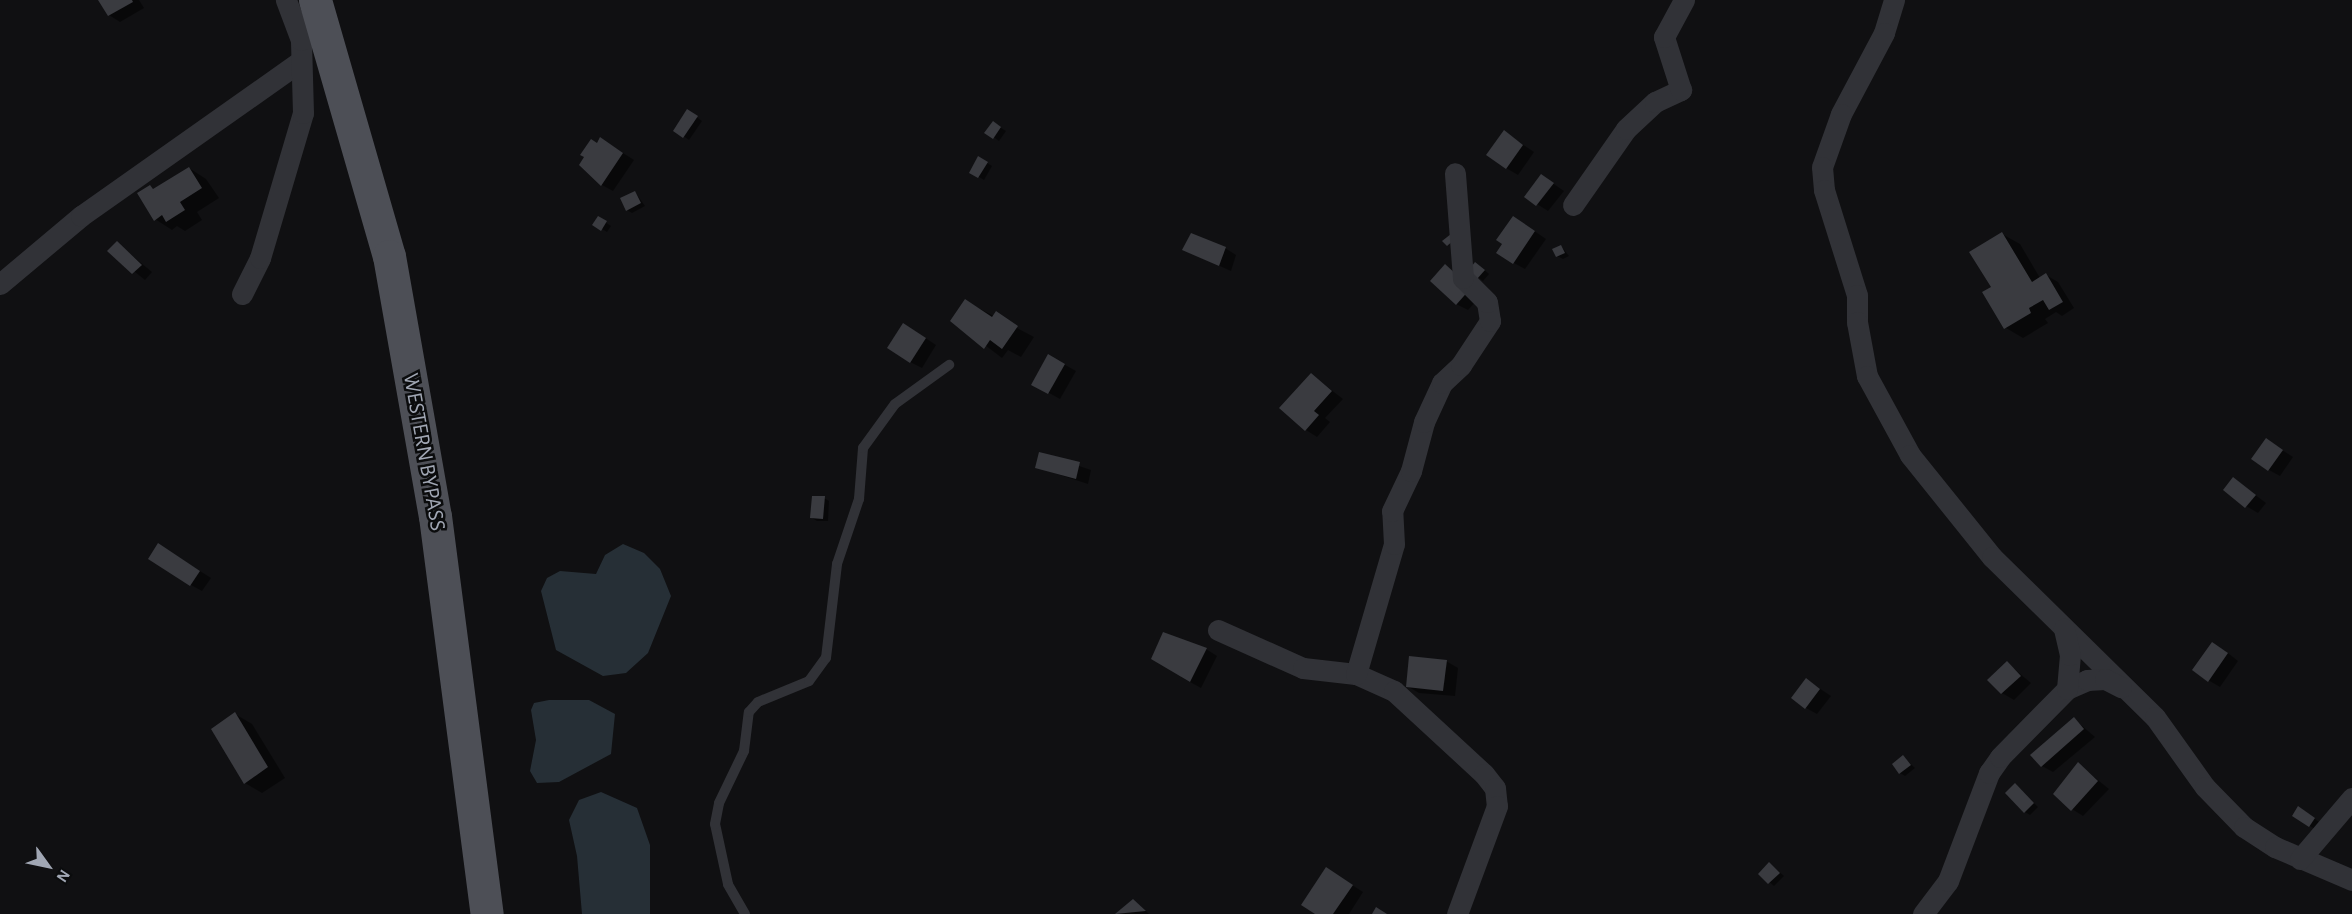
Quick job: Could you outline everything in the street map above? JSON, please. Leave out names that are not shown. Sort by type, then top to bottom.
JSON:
[{"type":"main road","name":"WESTERN BYPASS","points":[[312,1],[389,256],[435,516],[487,914]]},
{"type":"street","points":[[1574,205],[1626,129],[1655,102],[1681,90],[1664,37],[1684,0]]},
{"type":"street","points":[[1894,0],[1884,33],[1841,114],[1822,167],[1824,190],[1857,295],[1857,322],[1867,376],[1910,455],[1992,557],[2155,717],[2205,787],[2244,827],[2300,859],[2352,880]]},
{"type":"street","points":[[242,294],[260,258],[303,113],[301,40],[312,1]]},
{"type":"street","points":[[0,284],[81,216],[301,61]]},
{"type":"street","points":[[1356,674],[1394,544],[1392,511],[1411,471],[1424,422],[1442,383],[1461,365],[1490,321],[1487,302],[1463,278],[1455,173]]},
{"type":"street","points":[[2064,629],[2070,655],[2067,689]]},
{"type":"street","points":[[1218,630],[1303,668],[1356,674],[1394,691],[1428,718],[1495,788],[1497,806],[1458,914]]},
{"type":"street","points":[[1923,914],[1948,881],[1989,773],[2000,757],[2067,689],[2087,680],[2105,679],[2130,692]]},
{"type":"street","points":[[2300,859],[2352,798]]},
{"type":"lane","points":[[745,914],[723,871],[715,824],[720,803],[744,752],[749,711],[758,702],[809,681],[826,658],[837,564],[859,499],[863,448],[895,404],[949,365]]},
{"type":"shaded area","points":[[623,544],[644,553],[660,569],[671,596],[648,653],[626,673],[603,676],[556,650],[541,591],[547,578],[560,571],[596,574],[605,555]]},
{"type":"shaded area","points":[[549,700],[589,700],[615,714],[611,754],[559,782],[537,783],[530,771],[536,740],[531,710],[534,703]]},
{"type":"shaded area","points":[[601,792],[637,808],[650,845],[650,914],[582,914],[577,856],[569,820],[579,800]]},
{"type":"building","points":[[98,0],[132,0],[133,2],[108,16]]},
{"type":"building","points":[[687,109],[698,116],[683,138],[673,131]]},
{"type":"building","points":[[993,121],[1001,127],[993,139],[984,133]]},
{"type":"building","points":[[1504,130],[1523,145],[1506,169],[1486,155]]},
{"type":"building","points":[[600,137],[623,153],[601,186],[579,165],[584,157],[580,155],[591,139],[597,143]]},
{"type":"building","points":[[978,156],[988,162],[978,178],[969,173]]},
{"type":"building","points":[[189,167],[202,188],[180,202],[185,210],[166,222],[162,215],[154,221],[137,193],[150,185],[153,189]]},
{"type":"building","points":[[1541,174],[1554,183],[1536,206],[1524,197]]},
{"type":"building","points":[[635,191],[641,203],[626,211],[620,198]]},
{"type":"building","points":[[598,216],[607,221],[601,231],[592,225]]},
{"type":"building","points":[[1513,216],[1535,231],[1513,264],[1496,253],[1502,244],[1496,240]]},
{"type":"building","points":[[2002,232],[2032,282],[2046,273],[2063,302],[2049,310],[2043,300],[2029,308],[2031,313],[2004,329],[1982,292],[1991,287],[1969,252]]},
{"type":"building","points":[[1191,233],[1226,247],[1219,266],[1182,250]]},
{"type":"building","points":[[1451,234],[1455,239],[1447,246],[1442,241]]},
{"type":"building","points":[[117,241],[142,265],[132,274],[107,251]]},
{"type":"building","points":[[1561,245],[1565,253],[1556,257],[1552,249]]},
{"type":"building","points":[[1475,262],[1485,270],[1477,279],[1468,271]]},
{"type":"building","points":[[1445,264],[1471,288],[1456,305],[1430,281]]},
{"type":"building","points":[[965,299],[992,317],[996,311],[1018,326],[1002,349],[990,340],[984,349],[950,321]]},
{"type":"building","points":[[903,323],[926,338],[910,363],[887,348]]},
{"type":"building","points":[[1048,354],[1065,364],[1048,394],[1031,385]]},
{"type":"building","points":[[1311,373],[1332,391],[1314,411],[1319,415],[1305,431],[1279,408]]},
{"type":"building","points":[[2266,438],[2283,450],[2268,471],[2251,459]]},
{"type":"building","points":[[1039,452],[1080,462],[1076,479],[1035,468]]},
{"type":"building","points":[[2233,477],[2256,495],[2245,508],[2223,490]]},
{"type":"building","points":[[812,496],[825,496],[823,519],[810,518]]},
{"type":"building","points":[[158,543],[200,571],[190,586],[148,559]]},
{"type":"building","points":[[1163,632],[1207,648],[1190,682],[1151,659]]},
{"type":"building","points":[[2212,642],[2228,653],[2208,682],[2192,670]]},
{"type":"building","points":[[1409,656],[1447,660],[1443,691],[1406,687]]},
{"type":"building","points":[[2007,661],[2021,676],[2001,694],[1987,680]]},
{"type":"building","points":[[1806,678],[1820,689],[1805,709],[1791,698]]},
{"type":"building","points":[[235,712],[268,767],[244,784],[211,729]]},
{"type":"building","points":[[2074,717],[2084,729],[2041,767],[2030,755]]},
{"type":"building","points":[[1903,755],[1911,765],[1899,774],[1892,764]]},
{"type":"building","points":[[2078,762],[2098,781],[2071,811],[2053,794]]},
{"type":"building","points":[[2015,783],[2034,803],[2024,813],[2005,793]]},
{"type":"building","points":[[2298,806],[2315,818],[2309,827],[2292,816]]},
{"type":"building","points":[[1769,862],[1780,873],[1768,884],[1758,874]]},
{"type":"building","points":[[1326,867],[1353,885],[1333,914],[1315,914],[1301,905]]},
{"type":"building","points":[[1133,899],[1146,911],[1115,914]]},
{"type":"building","points":[[1376,907],[1387,914],[1372,914]]}]
